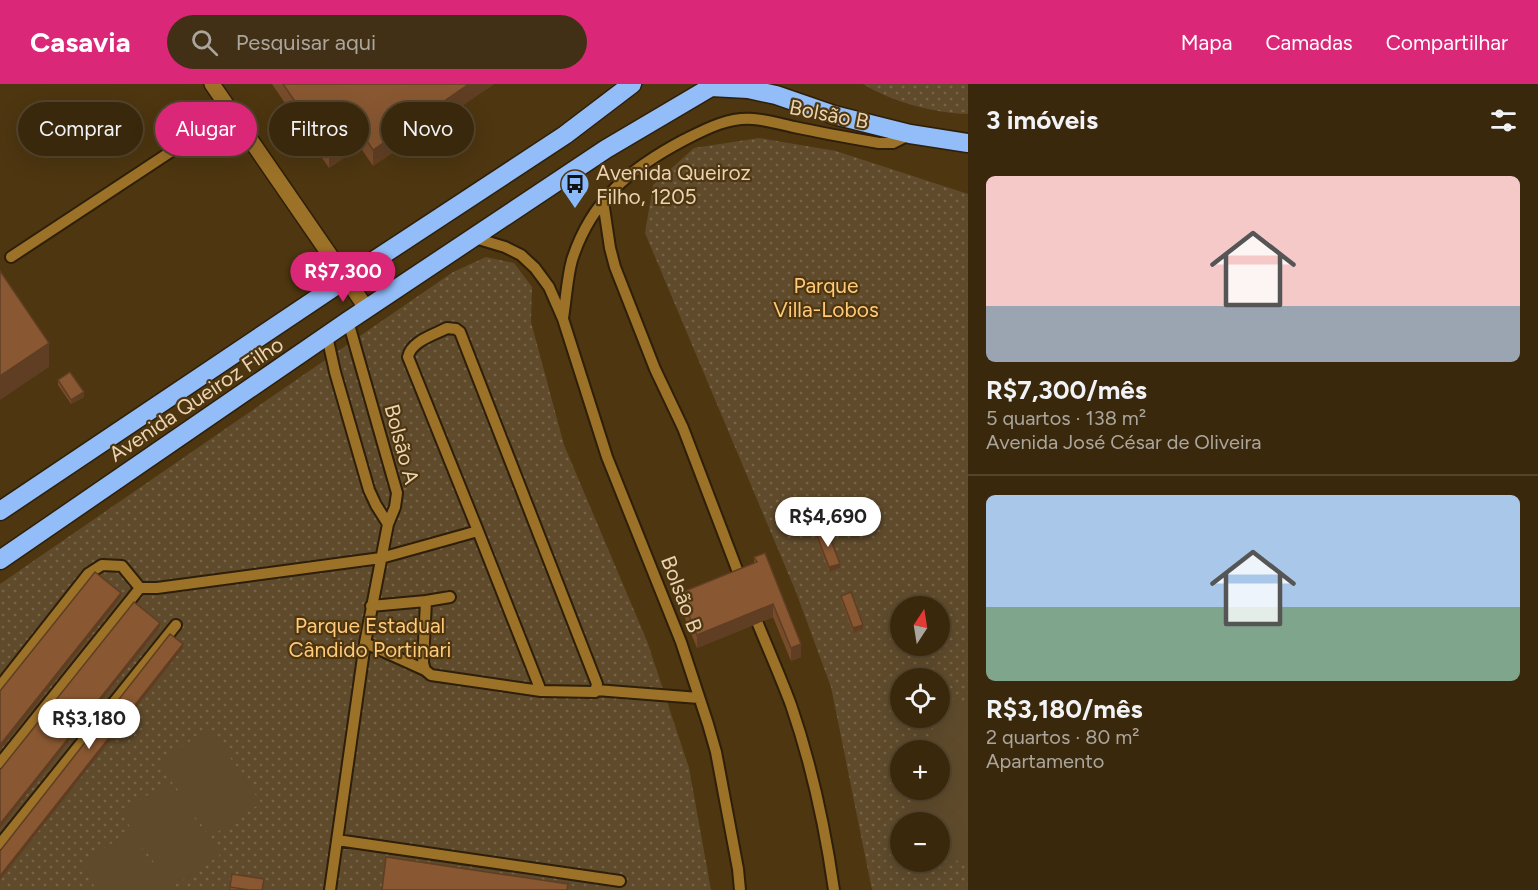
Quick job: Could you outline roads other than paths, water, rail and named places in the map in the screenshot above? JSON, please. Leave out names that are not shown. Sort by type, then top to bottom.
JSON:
[{"type":"highway","name":"Avenida Queiroz Filho","points":[[0,511],[565,135],[632,84]]},
{"type":"highway","name":"Avenida Queiroz Filho","points":[[0,560],[348,321],[606,149],[716,85]]},
{"type":"highway","points":[[716,85],[776,95],[834,115],[910,134],[968,143]]},
{"type":"street","points":[[212,84],[224,102]]},
{"type":"street","points":[[257,150],[367,309]]},
{"type":"lane","name":"Bolsão B","points":[[563,319],[572,261],[585,229],[603,201],[631,173],[666,150],[705,129],[731,120],[753,119],[879,143],[893,143],[910,134]]},
{"type":"lane","points":[[11,257],[164,156]]},
{"type":"lane","points":[[603,201],[615,267],[655,369],[683,428],[741,580]]},
{"type":"lane","name":"Bolsão B","points":[[475,238],[505,247],[521,255],[535,268],[549,287],[563,319],[607,458],[681,642],[716,752],[740,890]]},
{"type":"lane","name":"Bolsão A","points":[[348,321],[397,493],[395,507],[388,524]]},
{"type":"lane","points":[[541,692],[408,357],[415,345],[447,328],[460,332],[597,684],[596,690]]},
{"type":"lane","name":"Bolsão A","points":[[327,336],[369,490],[388,524]]},
{"type":"lane","points":[[330,890],[365,643],[388,524]]},
{"type":"lane","points":[[140,588],[157,588],[381,558],[478,531]]},
{"type":"lane","points":[[0,686],[88,574],[102,565],[122,566],[140,588]]},
{"type":"lane","points":[[0,763],[140,588]]},
{"type":"lane","points":[[371,606],[450,597]]},
{"type":"lane","points":[[425,670],[423,663],[426,601]]},
{"type":"lane","points":[[758,624],[790,704],[808,760],[820,808],[834,890]]},
{"type":"lane","points":[[0,844],[176,625]]},
{"type":"lane","points":[[365,643],[425,670],[431,675],[541,692],[595,692],[596,690],[699,698]]},
{"type":"lane","points":[[337,840],[620,881]]},
{"type":"place","name":"Avenida Queiroz Filho, 1205","points":[[575,210]]},
{"type":"park label","name":"Parque Villa-Lobos","points":[[826,297]]},
{"type":"park label","name":"Parque Estadual Cândido Portinari","points":[[370,637]]}]
